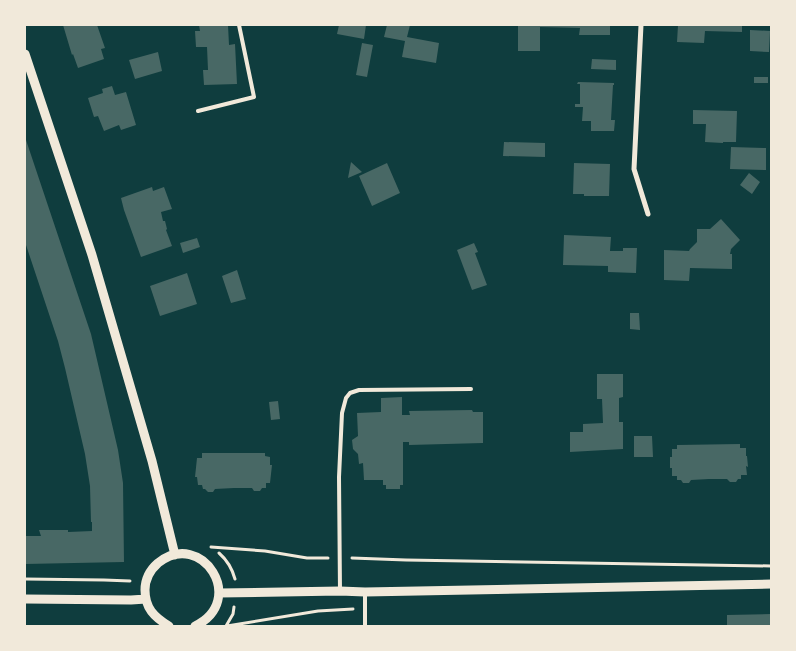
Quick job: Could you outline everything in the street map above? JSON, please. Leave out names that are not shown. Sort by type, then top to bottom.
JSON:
[{"type":"street","points":[[641,25],[634,169],[648,214]]},
{"type":"street","points":[[25,54],[92,255],[152,461],[175,555]]},
{"type":"street","points":[[169,626],[158,620],[150,611],[145,587],[148,576],[154,566],[164,559],[186,554],[197,557],[206,563],[213,571],[218,582],[217,604],[203,622],[195,626]]},
{"type":"street","points":[[219,593],[771,584]]},
{"type":"street","points":[[25,599],[146,599]]},
{"type":"lane","points":[[198,111],[254,97],[239,25]]},
{"type":"lane","points":[[340,591],[339,477],[342,413],[346,398],[350,393],[358,390],[471,389]]},
{"type":"lane","points":[[365,592],[365,626]]},
{"type":"path","points":[[211,547],[265,551],[307,558],[771,566]]},
{"type":"path","points":[[25,579],[131,582]]},
{"type":"building","points":[[63,25],[97,25],[105,48],[101,49],[104,59],[78,68]]},
{"type":"building","points":[[199,25],[228,25],[229,45],[235,44],[237,84],[204,85],[203,70],[208,70],[207,47],[196,47],[195,31],[200,31]]},
{"type":"building","points":[[339,25],[366,25],[364,39],[337,34]]},
{"type":"building","points":[[387,25],[410,25],[407,37],[439,43],[436,63],[402,57],[405,41],[384,37]]},
{"type":"building","points":[[518,25],[610,25],[610,35],[579,35],[580,28],[540,27],[540,51],[518,51]]},
{"type":"building","points":[[678,25],[742,25],[742,32],[705,31],[704,43],[677,42]]},
{"type":"building","points":[[750,30],[770,31],[769,52],[750,51]]},
{"type":"building","points":[[362,43],[373,45],[367,77],[356,75]]},
{"type":"building","points":[[158,52],[162,71],[135,79],[129,60]]},
{"type":"building","points":[[592,59],[616,60],[616,70],[591,69]]},
{"type":"building","points":[[754,77],[768,77],[768,83],[754,83]]},
{"type":"building","points":[[578,82],[614,83],[611,120],[615,120],[614,131],[591,131],[591,121],[582,121],[583,107],[575,107],[575,104],[580,104],[580,84],[577,84]]},
{"type":"building","points":[[112,86],[115,95],[126,92],[136,125],[121,130],[119,125],[104,131],[98,116],[94,117],[88,98],[103,93],[102,89]]},
{"type":"building","points":[[693,110],[737,111],[736,142],[705,142],[706,124],[693,124]]},
{"type":"building","points":[[25,137],[91,334],[118,450],[123,483],[124,562],[25,564],[25,536],[41,536],[39,530],[92,531],[92,522],[90,486],[85,454],[65,368],[25,242]]},
{"type":"building","points":[[504,142],[545,143],[545,157],[503,156]]},
{"type":"building","points":[[731,147],[766,148],[766,170],[730,169]]},
{"type":"building","points":[[351,162],[362,172],[348,178]]},
{"type":"building","points":[[387,163],[400,193],[372,206],[359,176]]},
{"type":"building","points":[[574,163],[610,164],[609,196],[573,194]]},
{"type":"building","points":[[749,173],[760,182],[752,194],[740,185]]},
{"type":"building","points":[[152,187],[153,191],[164,187],[172,209],[161,212],[172,246],[141,257],[121,198]]},
{"type":"building","points":[[721,219],[740,240],[731,249],[732,269],[690,268],[689,281],[664,280],[664,250],[689,251],[697,242],[697,229],[710,229]]},
{"type":"building","points":[[564,235],[611,237],[610,251],[623,251],[623,248],[637,248],[636,273],[608,272],[608,266],[563,265]]},
{"type":"building","points":[[197,238],[200,247],[183,253],[180,243]]},
{"type":"building","points":[[474,243],[478,252],[475,253],[487,285],[472,290],[457,250]]},
{"type":"building","points":[[237,270],[246,299],[231,303],[222,276]]},
{"type":"building","points":[[187,273],[197,304],[160,316],[150,286]]},
{"type":"building","points":[[630,313],[639,313],[640,330],[630,329]]},
{"type":"building","points":[[597,374],[623,374],[623,397],[619,398],[619,422],[623,422],[623,449],[570,452],[570,432],[583,432],[583,424],[603,423],[602,399],[597,399]]},
{"type":"building","points":[[402,397],[402,415],[410,415],[409,411],[472,410],[473,412],[483,412],[483,443],[409,445],[409,442],[403,442],[403,485],[400,485],[400,489],[386,489],[386,485],[383,485],[383,480],[364,480],[363,463],[359,464],[358,454],[353,449],[352,440],[358,436],[357,413],[381,412],[381,398]]},
{"type":"building","points":[[278,401],[280,419],[271,420],[269,402]]},
{"type":"building","points":[[634,436],[652,436],[653,457],[634,457]]},
{"type":"building","points":[[740,444],[740,448],[746,448],[748,467],[746,466],[747,475],[741,475],[741,479],[738,479],[736,482],[730,482],[727,479],[709,479],[691,480],[689,483],[683,483],[681,480],[677,480],[677,476],[672,476],[670,457],[672,457],[672,449],[677,449],[677,445]]},
{"type":"building","points":[[202,453],[265,453],[265,456],[270,457],[270,465],[272,465],[270,483],[266,483],[266,488],[262,488],[260,491],[254,491],[252,488],[234,488],[215,489],[213,492],[208,492],[203,489],[202,485],[198,485],[197,477],[195,477],[197,458],[202,458]]},
{"type":"building","points":[[771,614],[771,626],[727,626],[727,615]]}]
